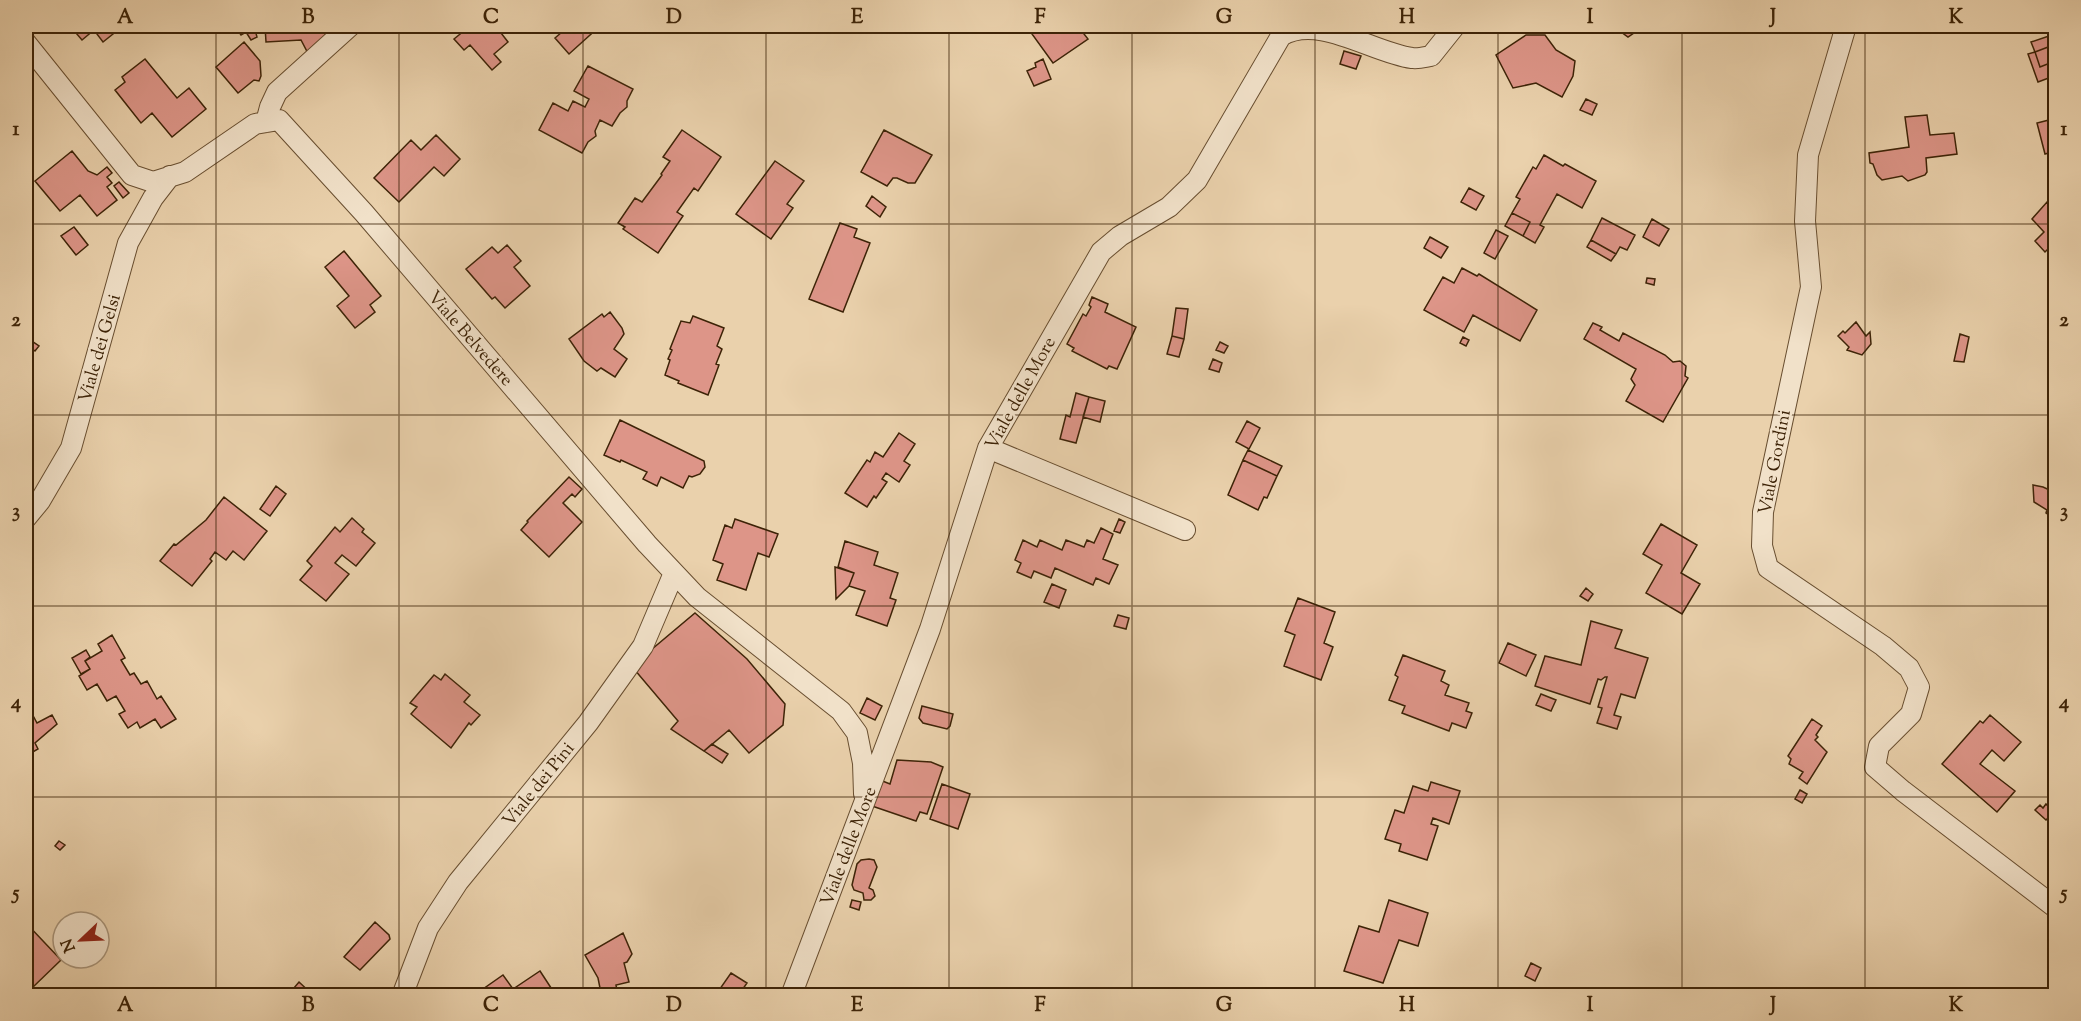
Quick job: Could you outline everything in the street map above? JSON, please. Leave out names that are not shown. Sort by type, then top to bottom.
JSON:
[{"type":"street","points":[[26,43],[132,174],[153,182],[185,172],[255,124],[266,122],[277,92],[350,26]]},
{"type":"street","name":"Viale delle More","points":[[791,996],[930,629],[988,448],[1101,252],[1120,236],[1169,207],[1197,180],[1281,36],[1290,30],[1312,28],[1413,58],[1431,56],[1455,26]]},
{"type":"street","name":"Viale Gordini","points":[[1846,26],[1808,155],[1805,221],[1811,287],[1763,512],[1762,546],[1768,568],[1883,646],[1909,668],[1919,687],[1911,714],[1878,746],[1875,767],[2055,908]]},
{"type":"street","name":"Viale Belvedere","points":[[266,122],[279,120],[364,213],[674,573],[705,604],[841,711],[857,733],[863,763],[864,803]]},
{"type":"street","name":"Viale dei Gelsi","points":[[26,518],[40,501],[70,448],[128,243],[153,198],[170,176]]},
{"type":"street","points":[[988,448],[1185,530]]},
{"type":"street","name":"Viale dei Pini","points":[[402,996],[428,928],[458,882],[588,723],[643,646],[674,573]]},
{"type":"building","points":[[70,26],[123,26],[103,42],[94,30],[82,40]]},
{"type":"building","points":[[235,26],[254,26],[257,37],[251,40],[246,32],[241,35]]},
{"type":"building","points":[[265,26],[327,26],[324,32],[330,42],[311,59],[301,40],[266,42]]},
{"type":"building","points":[[470,26],[500,26],[504,31],[501,33],[508,42],[494,54],[501,62],[492,70],[470,45],[464,50],[454,39]]},
{"type":"building","points":[[569,26],[600,26],[569,54],[555,38]]},
{"type":"building","points":[[1044,26],[1097,26],[1084,34],[1088,39],[1053,63],[1032,34]]},
{"type":"building","points":[[1613,26],[1658,26],[1637,31],[1628,37]]},
{"type":"building","points":[[1526,35],[1545,35],[1556,50],[1575,61],[1573,76],[1562,97],[1536,83],[1513,88],[1496,55]]},
{"type":"building","points":[[2052,35],[2056,44],[2035,52],[2031,42]]},
{"type":"building","points":[[244,42],[260,61],[261,76],[259,81],[254,80],[238,93],[216,67]]},
{"type":"building","points":[[2056,44],[2056,75],[2054,76],[2050,63],[2040,67],[2035,52]]},
{"type":"building","points":[[1344,51],[1361,56],[1356,69],[1340,64]]},
{"type":"building","points":[[2035,52],[2040,67],[2050,63],[2054,76],[2038,82],[2028,54]]},
{"type":"building","points":[[145,59],[177,98],[189,88],[206,109],[172,137],[152,113],[141,123],[115,90],[125,82],[122,77]]},
{"type":"building","points":[[1043,59],[1051,79],[1034,86],[1027,71],[1036,67],[1035,63]]},
{"type":"building","points":[[588,66],[633,89],[627,101],[627,107],[612,126],[600,120],[595,131],[596,136],[588,142],[582,153],[539,130],[553,103],[568,111],[573,101],[585,107],[589,99],[574,91]]},
{"type":"building","points":[[1586,99],[1597,104],[1592,115],[1580,110]]},
{"type":"building","points":[[1927,115],[1930,135],[1954,133],[1957,154],[1926,158],[1927,172],[1925,175],[1908,181],[1902,176],[1882,180],[1877,175],[1873,164],[1870,163],[1869,153],[1909,147],[1905,117]]},
{"type":"building","points":[[2053,119],[2056,128],[2056,151],[2045,154],[2037,123]]},
{"type":"building","points":[[682,130],[721,157],[698,191],[694,188],[677,212],[683,216],[658,253],[618,223],[635,198],[642,202],[662,175],[670,161],[663,157]]},
{"type":"building","points":[[884,130],[932,155],[915,183],[893,178],[887,186],[861,172]]},
{"type":"building","points":[[436,135],[460,159],[444,176],[434,167],[399,202],[374,178],[411,140],[421,150]]},
{"type":"building","points":[[72,151],[88,171],[97,175],[107,167],[112,173],[107,177],[112,183],[107,187],[117,200],[97,216],[80,195],[60,211],[35,181]]},
{"type":"building","points":[[1544,155],[1596,181],[1582,208],[1557,194],[1540,225],[1544,227],[1535,243],[1523,236],[1530,222],[1512,213],[1520,199],[1516,197],[1533,167],[1536,169]]},
{"type":"building","points":[[775,161],[804,181],[787,204],[793,208],[771,239],[736,214]]},
{"type":"building","points":[[119,182],[129,193],[123,198],[114,186]]},
{"type":"building","points":[[1469,188],[1484,196],[1476,210],[1461,202]]},
{"type":"building","points":[[872,196],[886,207],[880,217],[866,206]]},
{"type":"building","points":[[2047,202],[2051,206],[2056,202],[2056,257],[2048,249],[2045,252],[2035,241],[2044,232],[2032,219]]},
{"type":"building","points":[[1512,213],[1530,222],[1523,236],[1505,226]]},
{"type":"building","points":[[1602,218],[1635,235],[1627,250],[1620,247],[1616,254],[1591,240]]},
{"type":"building","points":[[1652,219],[1669,229],[1659,246],[1643,237]]},
{"type":"building","points":[[840,223],[857,229],[854,237],[870,243],[843,312],[809,299]]},
{"type":"building","points":[[74,227],[88,245],[76,255],[61,236]]},
{"type":"building","points":[[1496,230],[1508,236],[1495,259],[1484,253]]},
{"type":"building","points":[[1430,237],[1448,247],[1441,258],[1424,248]]},
{"type":"building","points":[[1591,240],[1616,254],[1611,261],[1587,247]]},
{"type":"building","points":[[507,245],[521,261],[514,267],[530,286],[505,308],[495,297],[492,299],[466,269],[492,247],[498,253]]},
{"type":"building","points":[[344,251],[381,296],[370,305],[375,312],[355,328],[337,306],[349,296],[325,267]]},
{"type":"building","points":[[1462,268],[1477,276],[1479,274],[1537,310],[1520,341],[1473,315],[1464,332],[1424,310],[1443,277],[1454,283]]},
{"type":"building","points":[[1647,278],[1655,279],[1654,285],[1646,283]]},
{"type":"building","points":[[1092,297],[1108,304],[1105,312],[1136,327],[1117,369],[1109,366],[1107,369],[1072,351],[1074,348],[1067,344],[1083,314],[1086,316],[1091,307],[1089,305]]},
{"type":"building","points":[[1176,308],[1188,309],[1184,339],[1172,336]]},
{"type":"building","points":[[610,312],[624,334],[614,349],[627,359],[615,377],[601,368],[597,371],[584,361],[569,339],[602,314],[604,317]]},
{"type":"building","points":[[693,316],[724,328],[717,346],[722,349],[716,364],[719,365],[708,395],[665,375],[672,350],[670,349],[681,321],[690,323]]},
{"type":"building","points":[[1856,322],[1866,336],[1870,332],[1871,344],[1862,355],[1847,350],[1849,347],[1838,336],[1843,331],[1845,333]]},
{"type":"building","points":[[1593,323],[1602,327],[1600,330],[1619,341],[1623,333],[1665,355],[1673,362],[1680,361],[1686,366],[1685,376],[1688,378],[1663,422],[1626,401],[1635,385],[1631,379],[1636,369],[1584,339]]},
{"type":"building","points":[[1960,334],[1969,337],[1964,362],[1954,361]]},
{"type":"building","points":[[1172,336],[1184,339],[1179,357],[1167,354]]},
{"type":"building","points":[[26,337],[39,346],[35,351],[31,348],[26,356]]},
{"type":"building","points":[[1463,337],[1469,340],[1466,346],[1460,343]]},
{"type":"building","points":[[1220,342],[1228,346],[1224,353],[1216,350]]},
{"type":"building","points":[[1213,359],[1222,363],[1219,372],[1209,369]]},
{"type":"building","points":[[1076,393],[1089,397],[1076,443],[1060,439],[1066,415],[1070,417]]},
{"type":"building","points":[[1089,397],[1105,401],[1100,422],[1083,417]]},
{"type":"building","points":[[620,420],[704,461],[705,467],[700,474],[689,476],[683,488],[661,477],[657,486],[643,479],[647,472],[604,455]]},
{"type":"building","points":[[1247,421],[1260,428],[1249,449],[1236,442]]},
{"type":"building","points":[[899,433],[915,444],[904,461],[910,465],[899,482],[886,473],[882,479],[887,482],[867,507],[845,493],[867,460],[870,462],[875,452],[883,457]]},
{"type":"building","points":[[1248,450],[1282,466],[1277,476],[1243,460]]},
{"type":"building","points":[[1243,460],[1277,476],[1267,498],[1264,497],[1258,510],[1228,495]]},
{"type":"building","points":[[569,477],[582,489],[575,497],[572,494],[563,503],[582,522],[549,557],[521,530]]},
{"type":"building","points":[[2033,485],[2056,493],[2056,520],[2046,513],[2047,510],[2034,502]]},
{"type":"building","points":[[276,486],[286,494],[270,516],[260,509]]},
{"type":"building","points":[[224,497],[267,531],[244,560],[233,551],[226,560],[215,552],[210,559],[212,561],[192,586],[160,561],[174,544],[176,545],[206,520]]},
{"type":"building","points":[[352,518],[364,529],[362,532],[375,543],[356,566],[342,555],[335,563],[349,574],[326,601],[300,580],[312,566],[307,561],[335,527],[340,532]]},
{"type":"building","points":[[735,519],[778,534],[769,557],[758,553],[746,590],[717,580],[723,564],[713,560],[725,525],[732,528]]},
{"type":"building","points":[[1119,519],[1125,522],[1120,533],[1114,531]]},
{"type":"building","points":[[1661,524],[1697,545],[1681,573],[1700,584],[1682,614],[1646,593],[1662,565],[1643,554]]},
{"type":"building","points":[[1101,528],[1113,534],[1103,559],[1118,565],[1109,584],[1096,578],[1093,585],[1055,568],[1051,578],[1034,571],[1031,578],[1017,572],[1021,563],[1015,560],[1023,540],[1037,547],[1040,540],[1062,550],[1066,540],[1084,547],[1087,540],[1094,543]]},
{"type":"building","points":[[845,541],[878,552],[874,565],[898,573],[890,598],[896,600],[887,626],[856,615],[865,591],[849,586],[854,573],[838,567]]},
{"type":"building","points":[[835,567],[854,573],[849,586],[836,599]]},
{"type":"building","points":[[1052,584],[1066,590],[1059,608],[1044,602]]},
{"type":"building","points":[[1586,588],[1593,594],[1588,601],[1580,596]]},
{"type":"building","points":[[1298,598],[1335,612],[1324,643],[1333,647],[1321,680],[1284,666],[1295,635],[1285,631]]},
{"type":"building","points":[[695,613],[747,659],[785,704],[783,725],[749,753],[729,730],[704,751],[671,729],[678,721],[634,669],[645,655]]},
{"type":"building","points":[[1118,615],[1129,618],[1126,629],[1114,626]]},
{"type":"building","points":[[1591,621],[1622,630],[1615,648],[1648,658],[1635,698],[1621,694],[1614,715],[1621,717],[1617,729],[1597,723],[1602,708],[1598,707],[1607,677],[1598,679],[1590,704],[1535,686],[1545,656],[1581,665]]},
{"type":"building","points":[[112,635],[125,658],[121,660],[130,675],[134,673],[141,684],[147,681],[157,699],[161,696],[176,719],[161,728],[155,719],[140,728],[137,722],[128,728],[119,714],[125,711],[116,696],[107,701],[97,684],[87,690],[79,676],[90,669],[85,661],[102,651],[98,644]]},
{"type":"building","points":[[1508,643],[1536,655],[1526,676],[1499,663]]},
{"type":"building","points":[[86,650],[90,657],[85,661],[90,669],[81,674],[72,658]]},
{"type":"building","points":[[1403,655],[1445,671],[1441,681],[1449,685],[1445,695],[1469,703],[1466,711],[1472,713],[1466,728],[1452,723],[1449,731],[1402,713],[1405,706],[1389,700]]},
{"type":"building","points":[[445,674],[470,695],[464,702],[480,715],[471,725],[469,723],[451,748],[411,714],[417,707],[410,703],[434,675],[441,680]]},
{"type":"building","points":[[1541,694],[1556,700],[1551,711],[1536,705]]},
{"type":"building","points":[[867,698],[882,706],[875,720],[860,713]]},
{"type":"building","points":[[922,706],[953,714],[950,726],[947,729],[923,723],[919,718]]},
{"type":"building","points":[[30,710],[37,723],[52,715],[57,724],[35,743],[38,749],[26,756],[26,712]]},
{"type":"building","points":[[1990,715],[2021,742],[2004,761],[1992,750],[1980,764],[2015,791],[1997,812],[1942,764],[1980,721],[1983,723]]},
{"type":"building","points":[[1812,719],[1822,726],[1815,740],[1827,752],[1807,784],[1799,778],[1803,772],[1789,764],[1791,759],[1788,756]]},
{"type":"building","points":[[712,744],[728,754],[722,763],[704,751]]},
{"type":"building","points":[[2056,752],[2056,765],[2049,760]]},
{"type":"building","points":[[897,760],[931,762],[943,767],[927,814],[920,812],[916,821],[872,806],[880,780],[890,784]]},
{"type":"building","points":[[1431,782],[1460,791],[1449,824],[1433,818],[1431,824],[1438,826],[1427,860],[1399,851],[1401,844],[1385,839],[1395,810],[1404,813],[1413,786],[1428,791]]},
{"type":"building","points":[[942,784],[970,794],[958,829],[930,819]]},
{"type":"building","points":[[1800,790],[1807,794],[1802,803],[1795,799]]},
{"type":"building","points":[[2046,804],[2054,812],[2046,820],[2035,810],[2040,805],[2043,808]]},
{"type":"building","points":[[59,841],[65,845],[60,850],[55,846]]},
{"type":"building","points":[[861,860],[874,860],[877,867],[869,888],[873,890],[875,896],[871,900],[864,900],[863,893],[854,890],[852,885],[857,864]]},
{"type":"building","points":[[852,900],[861,902],[859,910],[850,907]]},
{"type":"building","points":[[1389,900],[1428,913],[1418,946],[1399,940],[1383,983],[1344,971],[1359,926],[1379,932]]},
{"type":"building","points":[[375,922],[389,935],[390,939],[360,970],[344,957]]},
{"type":"building","points":[[26,923],[51,949],[51,970],[32,988],[26,982]]},
{"type":"building","points":[[623,933],[632,954],[624,963],[629,982],[616,985],[618,996],[592,996],[592,990],[600,988],[598,978],[585,955]]},
{"type":"building","points":[[1531,963],[1541,968],[1535,981],[1525,976]]},
{"type":"building","points":[[540,971],[555,994],[553,996],[473,996],[503,975],[513,989]]},
{"type":"building","points":[[731,973],[747,983],[738,996],[721,996],[717,993]]},
{"type":"building","points":[[299,982],[314,996],[283,996],[288,995]]}]
